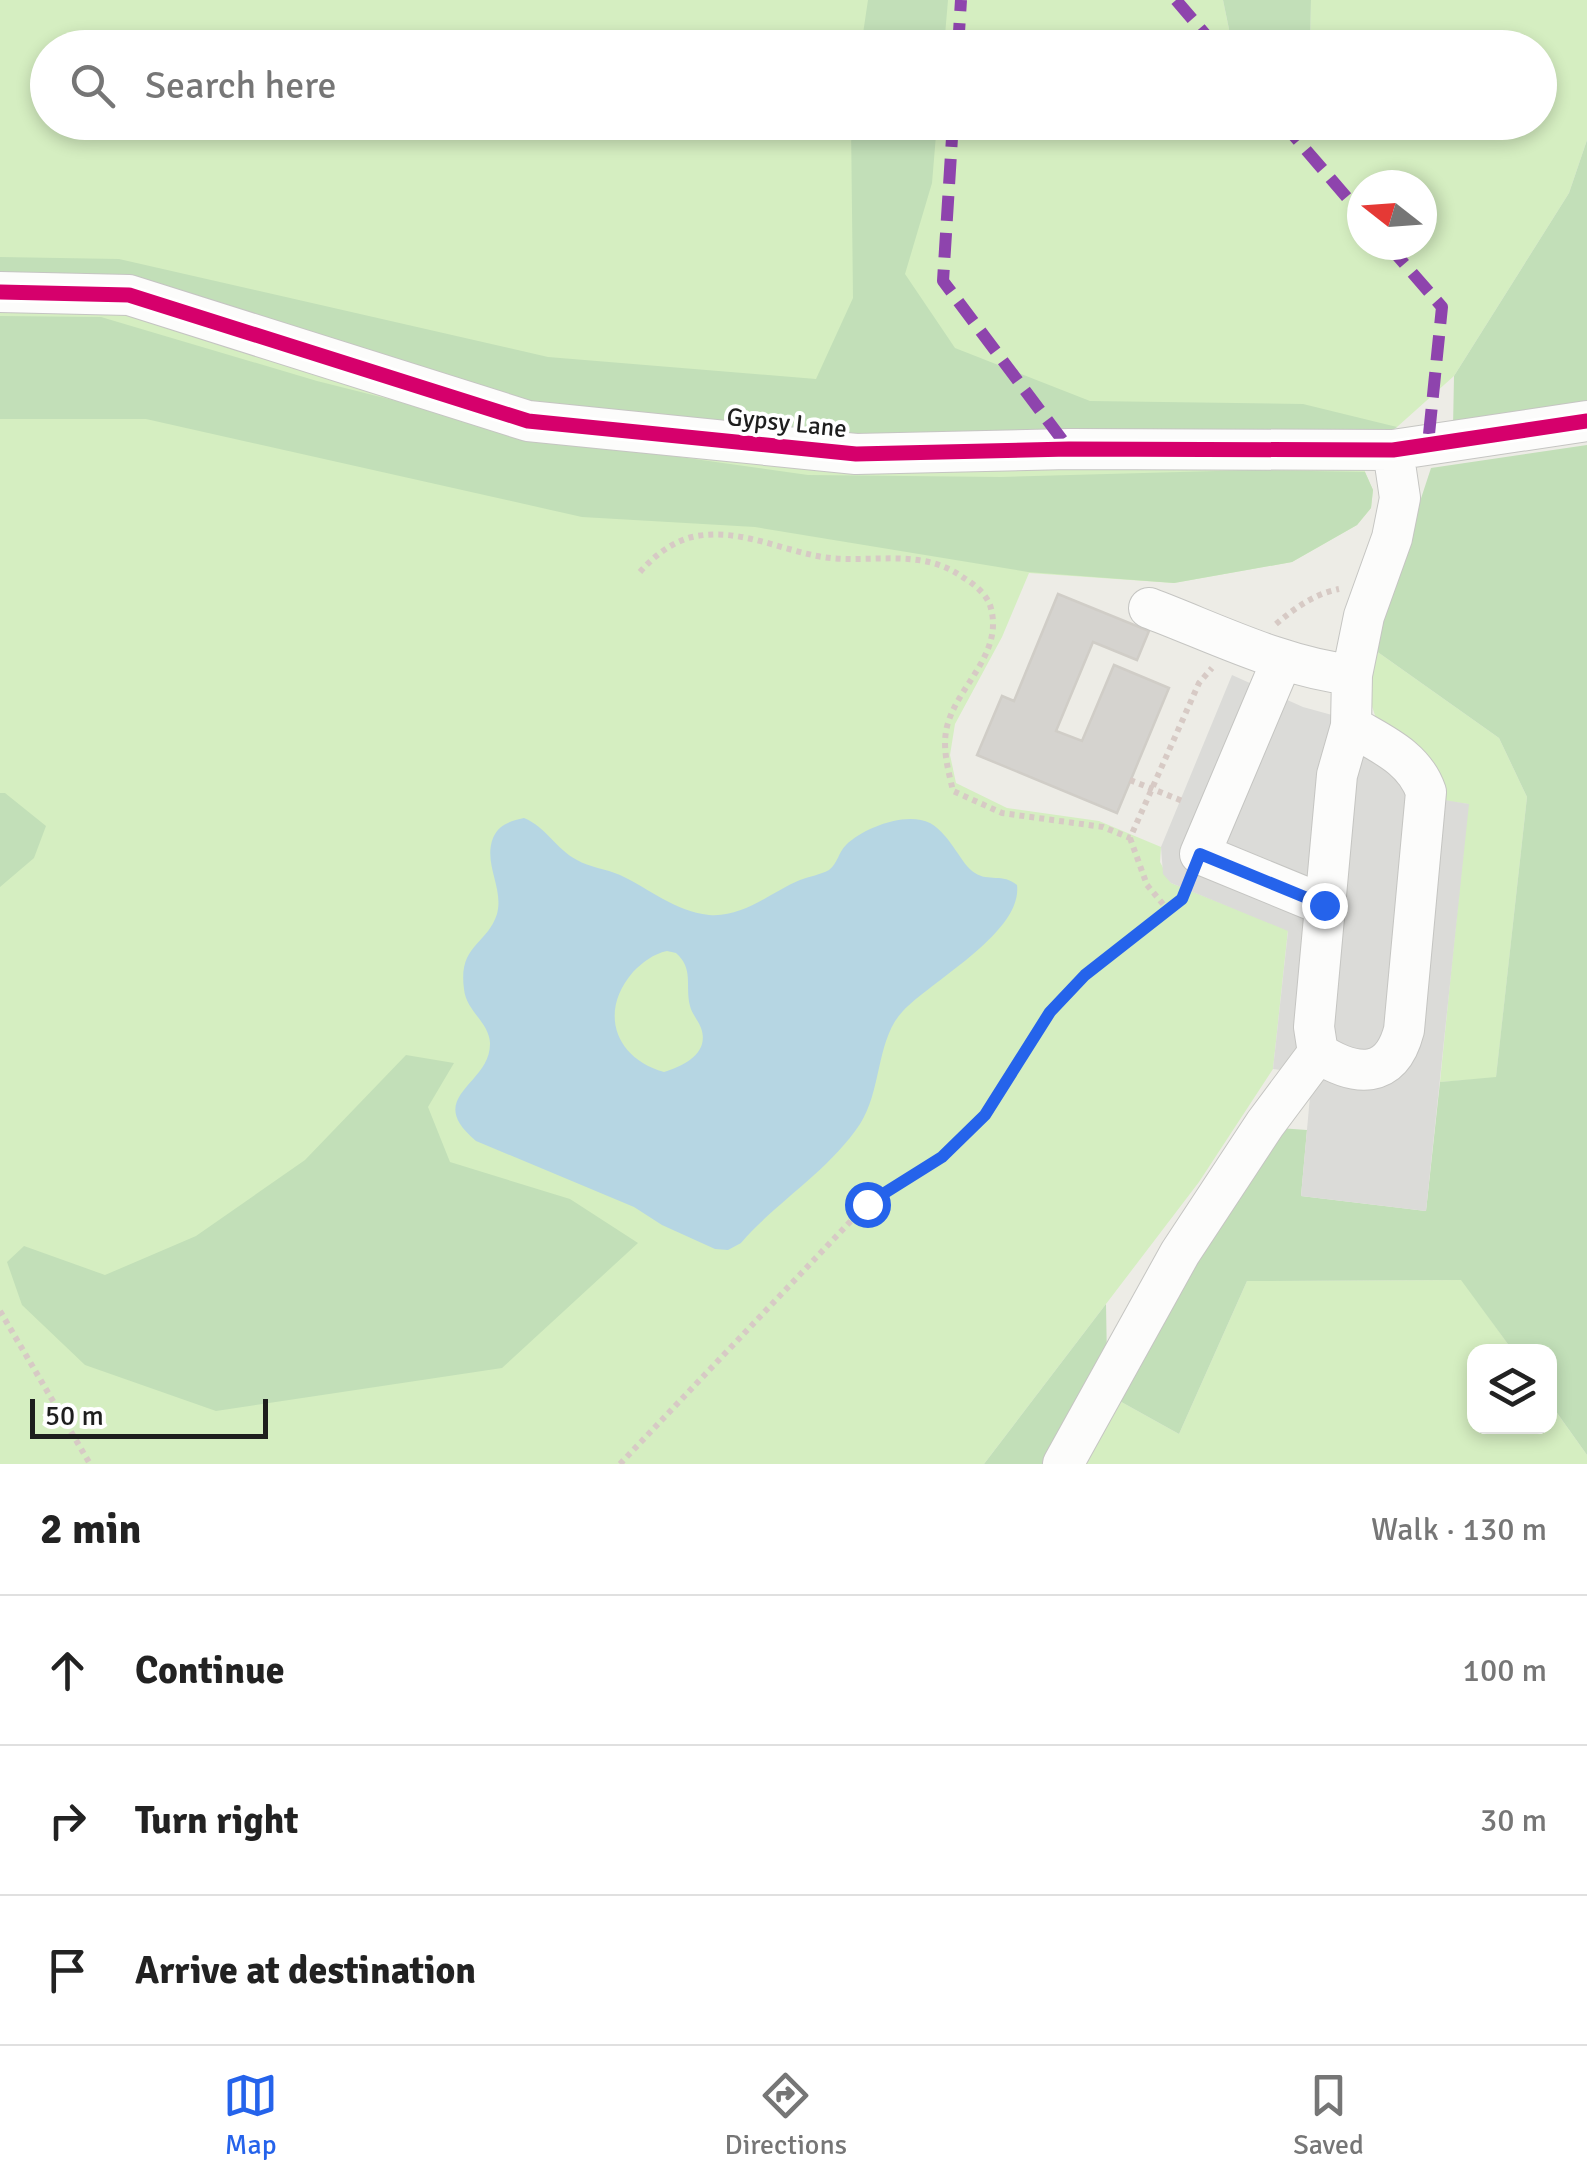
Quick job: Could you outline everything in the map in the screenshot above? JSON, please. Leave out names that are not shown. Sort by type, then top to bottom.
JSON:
[{"type":"street","name":"Gypsy Lane","points":[[0,292],[130,296],[528,422],[856,454],[1394,450],[1587,420]]},
{"type":"street","points":[[1062,1464],[1180,1253],[1265,1124],[1318,1053],[1314,1027],[1337,775],[1351,726],[1352,675],[1400,498],[1394,450]]},
{"type":"street","points":[[1149,608],[1261,651],[1325,672],[1352,675]]},
{"type":"street","points":[[1261,651],[1216,815],[1200,854],[1324,905]]},
{"type":"street","points":[[1318,1053],[1337,1065],[1372,1069],[1389,1064],[1399,1050],[1424,827],[1426,792],[1413,767],[1351,726]]},
{"type":"path","points":[[640,572],[674,544],[696,536],[724,535],[819,557],[917,558],[959,574],[989,602],[992,622],[990,649],[948,724],[944,749],[953,791],[1002,813],[1103,828],[1130,838]]},
{"type":"path","points":[[1168,910],[1148,885],[1130,838],[1199,684],[1210,670],[1234,656],[1261,651],[1277,623],[1324,592],[1348,586],[1372,590]]},
{"type":"path","points":[[1130,780],[1216,815]]},
{"type":"path","points":[[620,1464],[867,1204],[942,1157],[985,1115],[1050,1012],[1085,975],[1182,899],[1200,854]]},
{"type":"path","points":[[0,1311],[90,1464]]},
{"type":"green space","points":[[0,0],[1223,0],[1229,30],[30,30],[30,140],[1557,140],[1557,30],[1310,30],[1311,0],[1587,0],[1587,140],[1569,193],[1454,376],[1397,427],[1367,446],[1365,472],[1373,490],[1371,508],[1357,525],[1292,562],[1174,583],[1029,573],[1002,637],[955,724],[950,755],[956,783],[1007,808],[1099,821],[1161,847],[1160,862],[1171,883],[1288,930],[1273,1069],[1199,1182],[984,1464],[0,1464]]},
{"type":"green space","points":[[868,0],[948,0],[945,30],[864,30]]},
{"type":"green space","points":[[1223,0],[1311,0],[1310,30],[1229,30]]},
{"type":"green space","points":[[851,140],[936,140],[932,183],[905,274],[955,348],[1090,401],[1303,404],[1397,427],[1367,446],[898,441],[552,412],[0,278],[0,257],[119,259],[548,357],[816,379],[853,298]]},
{"type":"green space","points":[[1587,140],[1587,406],[1453,428],[1454,376],[1569,193]]},
{"type":"green space","points":[[0,316],[101,317],[317,381],[544,438],[808,475],[1001,477],[1253,470],[1365,472],[1373,490],[1371,508],[1357,525],[1292,562],[1174,583],[1028,572],[755,527],[582,517],[146,419],[0,419]]},
{"type":"green space","points":[[1587,445],[1587,1455],[1557,1413],[1557,1344],[1508,1344],[1461,1280],[1247,1281],[1179,1434],[1116,1399],[1279,1128],[1307,1130],[1301,1196],[1426,1211],[1440,1082],[1496,1077],[1527,797],[1499,738],[1372,648],[1431,468]]},
{"type":"green space","points":[[1372,648],[1499,738],[1527,797],[1496,1078],[1440,1082],[1468,804],[1438,800],[1379,728],[1371,703]]},
{"type":"green space","points":[[0,793],[46,826],[34,858],[0,887]]},
{"type":"green space","points":[[406,1055],[454,1063],[428,1107],[450,1162],[570,1199],[638,1243],[502,1368],[216,1411],[85,1365],[22,1305],[7,1262],[24,1246],[105,1275],[196,1236],[305,1160]]},
{"type":"green space","points":[[1462,1280],[1508,1344],[1467,1344],[1467,1434],[1557,1434],[1557,1413],[1587,1455],[1587,1464],[1078,1464],[1116,1399],[1179,1434],[1247,1281]]},
{"type":"green space","points":[[1106,1304],[1107,1361],[1044,1464],[984,1464]]},
{"type":"shaded area","points":[[1232,675],[1303,707],[1379,728],[1438,799],[1469,804],[1426,1211],[1301,1196],[1312,1074],[1273,1069],[1288,931],[1171,883],[1163,874],[1161,847]]},
{"type":"water","points":[[524,818],[582,862],[620,875],[685,909],[709,915],[745,908],[829,870],[846,845],[874,827],[897,820],[920,820],[938,829],[975,873],[1017,885],[1015,903],[991,938],[894,1022],[867,1111],[847,1141],[741,1243],[728,1250],[715,1249],[662,1225],[634,1207],[476,1141],[461,1126],[457,1101],[481,1070],[490,1043],[466,997],[465,963],[497,914],[498,895],[490,857],[493,838],[502,826]],"holes":[[[667,951],[676,953],[685,965],[690,1006],[703,1037],[693,1057],[664,1072],[633,1056],[623,1044],[617,1031],[616,1002],[633,972],[644,962]]]},
{"type":"building","points":[[1058,594],[1149,631],[1137,660],[1093,642],[1056,731],[1082,741],[1114,665],[1169,688],[1117,813],[977,755],[1002,696],[1014,701]]},
{"type":"marked path","points":[[959,30],[961,0]]},
{"type":"marked path","points":[[1176,0],[1202,30]]},
{"type":"marked path","points":[[952,140],[943,281],[1069,449]]},
{"type":"marked path","points":[[1297,140],[1347,198]]},
{"type":"marked path","points":[[1401,260],[1442,307],[1428,444]]},
{"type":"cycle path","points":[[0,292],[129,295],[528,421],[856,454],[1069,449],[1393,450],[1587,421]]},
{"type":"route","points":[[867,1204],[942,1157],[985,1115],[1050,1012],[1085,975],[1182,899],[1200,854],[1324,905]]}]
